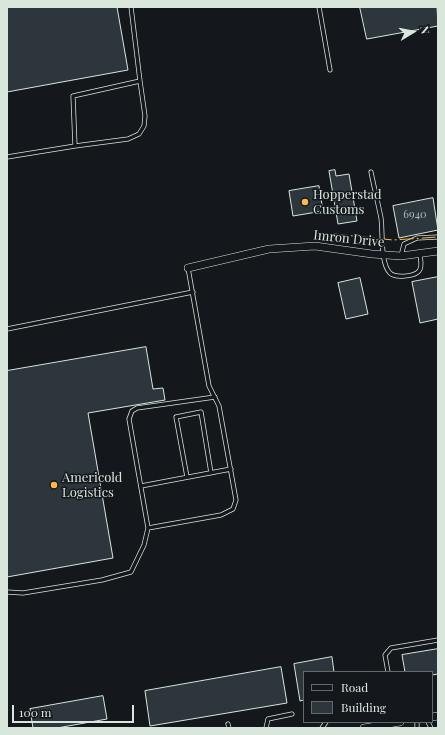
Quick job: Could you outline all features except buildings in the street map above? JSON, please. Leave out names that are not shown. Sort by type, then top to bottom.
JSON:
[{"type":"street","name":"Imron Drive","points":[[188,268],[269,249],[314,246],[400,256],[438,251]]},
{"type":"street","points":[[364,728],[385,726]]},
{"type":"lane","points":[[7,157],[128,139],[139,134],[144,126],[145,116],[131,7]]},
{"type":"lane","points":[[319,7],[330,70]]},
{"type":"lane","points":[[75,146],[73,96],[140,81]]},
{"type":"lane","points":[[371,172],[381,218],[386,266],[390,273],[397,276],[414,275],[419,271],[421,266],[420,253]]},
{"type":"lane","points":[[400,256],[404,244],[418,238],[438,237]]},
{"type":"lane","points":[[148,528],[221,515],[233,509],[236,500],[219,406],[209,386],[188,268]]},
{"type":"lane","points":[[7,329],[192,292]]},
{"type":"lane","points":[[7,592],[23,592],[102,580],[131,572],[144,545],[148,528],[129,419],[132,411],[137,408],[214,397]]},
{"type":"lane","points":[[187,478],[176,417],[200,412],[211,473]]},
{"type":"lane","points":[[141,486],[231,469]]},
{"type":"lane","points":[[388,671],[386,655],[391,648],[438,640]]},
{"type":"lane","points":[[266,728],[268,719],[292,714]]},
{"type":"power","points":[[334,234],[393,240],[438,237]]},
{"type":"place","name":"Hopperstad Customs","points":[[305,202]]},
{"type":"place","name":"Americold Logistics","points":[[54,485]]}]
